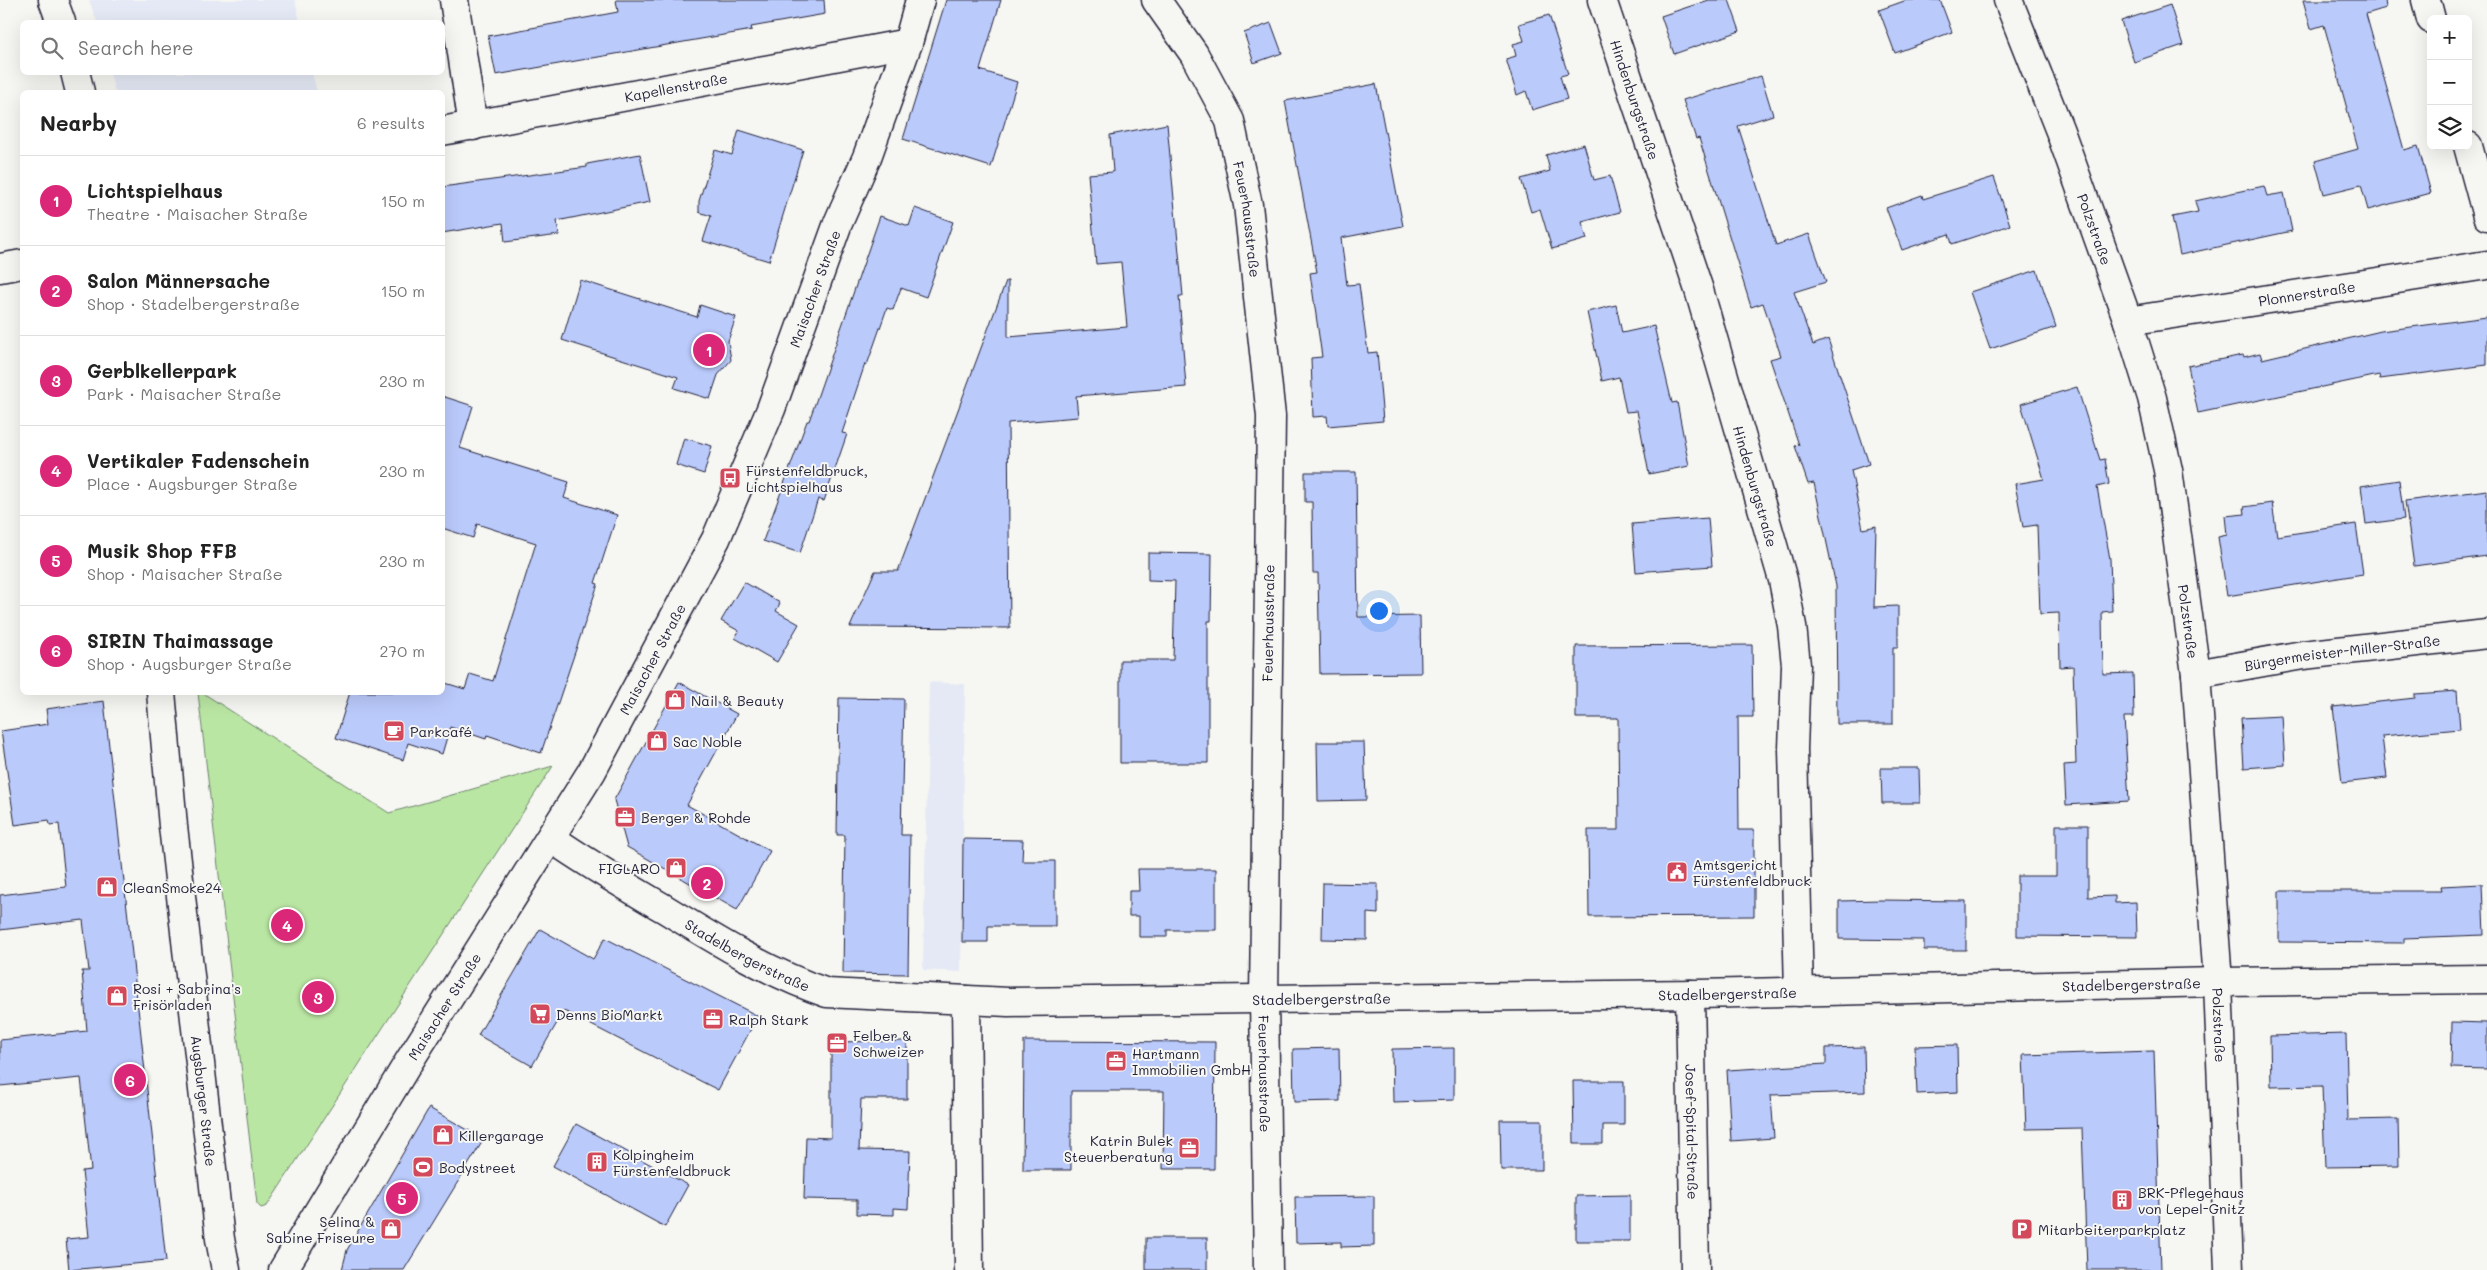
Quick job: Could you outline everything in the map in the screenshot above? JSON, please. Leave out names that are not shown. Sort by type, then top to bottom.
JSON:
[{"type":"street","points":[[53,0],[60,20]]},
{"type":"street","points":[[454,0],[473,126]]},
{"type":"street","name":"Maisacher Straße","points":[[283,1270],[408,1062],[552,838],[592,771],[716,539],[774,400],[838,223],[867,157],[908,43],[920,0]]},
{"type":"street","name":"Feuerhausstraße","points":[[1156,0],[1194,54],[1230,121],[1248,205],[1271,416],[1264,998],[1268,1270]]},
{"type":"street","name":"Hindenburgstraße","points":[[1602,0],[1699,290],[1783,580],[1792,626],[1796,665],[1793,749],[1799,992]]},
{"type":"street","name":"Polzstraße","points":[[2008,0],[2060,131],[2128,321],[2152,398],[2168,470],[2196,674],[2218,982],[2229,1270]]},
{"type":"street","points":[[2426,0],[2430,15]]},
{"type":"street","name":"Kapellenstraße","points":[[445,131],[908,43]]},
{"type":"street","points":[[76,75],[80,90]]},
{"type":"street","points":[[2469,150],[2487,216]]},
{"type":"street","points":[[0,268],[20,264]]},
{"type":"street","name":"Plonnerstraße","points":[[2128,321],[2487,265]]},
{"type":"street","name":"Bürgermeister-Miller-Straße","points":[[2196,674],[2303,655],[2487,634]]},
{"type":"street","name":"Augsburger Straße","points":[[161,695],[176,846],[220,1239],[226,1270]]},
{"type":"street","name":"Stadelbergerstraße","points":[[552,838],[579,858],[732,950],[802,984],[827,993],[966,1000],[1264,998],[1690,994],[2218,982],[2487,979]]},
{"type":"street","name":"Josef-Spital-Straße","points":[[1690,994],[1695,1270]]},
{"type":"street","points":[[966,1000],[969,1270]]},
{"type":"shaded area","points":[[89,0],[295,0],[300,20],[96,20]]},
{"type":"shaded area","points":[[111,75],[313,75],[316,90],[114,90]]},
{"type":"shaded area","points":[[929,682],[965,684],[961,972],[923,970]]},
{"type":"green space","points":[[198,695],[206,695],[389,813],[553,766],[267,1206],[261,1208],[257,1204]]},
{"type":"building","points":[[616,0],[824,0],[825,14],[751,27],[752,30],[496,75],[488,36],[618,12]]},
{"type":"building","points":[[946,0],[1001,0],[980,70],[1017,82],[991,167],[903,139]]},
{"type":"building","points":[[1709,0],[1729,0],[1740,31],[1674,54],[1661,16]]},
{"type":"building","points":[[1907,0],[1940,0],[1952,32],[1895,53],[1879,10]]},
{"type":"building","points":[[2303,0],[2385,0],[2386,8],[2366,14],[2404,150],[2418,146],[2431,193],[2368,210],[2361,185],[2324,194],[2315,161],[2358,149],[2324,25],[2311,29]]},
{"type":"building","points":[[2170,5],[2183,45],[2134,62],[2121,21]]},
{"type":"building","points":[[1549,15],[1568,74],[1560,76],[1567,99],[1532,110],[1526,91],[1517,95],[1506,59],[1516,56],[1513,44],[1524,41],[1519,24]]},
{"type":"building","points":[[1271,23],[1282,53],[1254,63],[1244,33]]},
{"type":"building","points":[[1761,76],[1773,115],[1738,126],[1776,245],[1809,234],[1826,282],[1794,292],[1813,345],[1828,339],[1869,464],[1851,470],[1863,529],[1876,526],[1874,607],[1898,606],[1898,647],[1893,647],[1893,724],[1837,724],[1836,586],[1814,483],[1808,484],[1795,446],[1799,445],[1770,359],[1781,356],[1763,303],[1751,307],[1699,138],[1696,139],[1683,100]]},
{"type":"building","points":[[1376,84],[1403,226],[1341,238],[1347,285],[1359,284],[1368,353],[1377,352],[1383,421],[1328,426],[1327,416],[1313,417],[1311,358],[1322,357],[1310,273],[1317,272],[1285,101]]},
{"type":"building","points":[[1167,124],[1183,296],[1179,296],[1186,387],[1076,396],[1078,417],[1008,423],[1010,628],[850,627],[875,571],[898,571],[1006,281],[1008,281],[1008,337],[1127,327],[1121,262],[1096,264],[1088,174],[1113,172],[1110,135]]},
{"type":"building","points":[[739,130],[803,150],[769,261],[703,241],[711,216],[699,212],[699,201],[715,150],[732,155]]},
{"type":"building","points":[[1584,144],[1594,180],[1610,176],[1620,212],[1582,222],[1587,239],[1552,249],[1540,209],[1531,212],[1521,179],[1550,171],[1546,155]]},
{"type":"building","points":[[640,154],[650,202],[557,221],[559,235],[505,242],[503,223],[445,233],[445,187],[587,167],[587,164]]},
{"type":"building","points":[[1994,177],[2010,225],[1952,244],[1949,234],[1902,250],[1886,208],[1922,195],[1923,199]]},
{"type":"building","points":[[2264,186],[2267,196],[2284,193],[2292,231],[2180,255],[2172,217],[2198,212],[2195,201]]},
{"type":"building","points":[[915,208],[953,222],[926,297],[901,288],[893,310],[887,308],[867,365],[865,364],[842,433],[847,434],[824,501],[818,499],[800,553],[763,541],[807,421],[809,421],[880,216],[909,226]]},
{"type":"building","points":[[2037,270],[2056,327],[1990,349],[1970,292]]},
{"type":"building","points":[[580,280],[697,317],[700,305],[736,317],[728,341],[731,360],[718,375],[710,399],[674,388],[678,377],[562,340]]},
{"type":"building","points":[[1616,305],[1622,333],[1654,326],[1672,403],[1677,402],[1689,466],[1649,474],[1637,411],[1626,412],[1619,377],[1602,381],[1587,312]]},
{"type":"building","points":[[2487,317],[2487,365],[2380,379],[2379,375],[2198,413],[2188,366],[2260,353],[2262,359],[2381,331]]},
{"type":"building","points":[[2077,387],[2100,460],[2105,459],[2109,484],[2097,487],[2110,559],[2112,611],[2102,612],[2103,674],[2133,673],[2134,717],[2124,717],[2129,801],[2066,805],[2064,765],[2076,764],[2073,666],[2060,667],[2059,613],[2040,614],[2037,525],[2023,527],[2015,484],[2044,479],[2021,404]]},
{"type":"building","points":[[445,397],[473,406],[460,448],[569,482],[564,498],[617,515],[595,583],[598,584],[541,753],[487,735],[486,739],[450,727],[442,754],[408,743],[403,760],[336,738],[349,695],[445,695],[445,683],[465,689],[470,674],[493,681],[536,543],[477,524],[473,538],[445,529]]},
{"type":"building","points":[[684,438],[712,446],[704,474],[676,465]]},
{"type":"building","points":[[1305,472],[1356,472],[1358,617],[1420,616],[1421,673],[1320,674],[1318,573],[1313,573],[1312,502],[1305,502]]},
{"type":"building","points":[[2399,480],[2404,519],[2366,524],[2361,486]]},
{"type":"building","points":[[2487,490],[2487,556],[2414,566],[2405,501]]},
{"type":"building","points":[[2272,503],[2277,536],[2356,524],[2363,574],[2227,596],[2218,537],[2227,535],[2225,516],[2245,514],[2244,507]]},
{"type":"building","points":[[1708,518],[1712,566],[1636,572],[1632,524]]},
{"type":"building","points":[[1148,553],[1212,554],[1211,621],[1208,621],[1208,763],[1120,763],[1120,660],[1173,660],[1175,581],[1148,580]]},
{"type":"building","points":[[744,582],[780,603],[776,611],[799,624],[777,662],[735,638],[739,631],[721,621]]},
{"type":"building","points":[[1752,645],[1753,717],[1738,717],[1739,830],[1754,830],[1754,916],[1589,917],[1588,830],[1619,830],[1618,718],[1576,718],[1576,646]]},
{"type":"building","points":[[679,682],[737,714],[687,805],[770,851],[737,910],[627,847],[614,800]]},
{"type":"building","points":[[2457,691],[2460,729],[2382,736],[2387,778],[2342,783],[2333,707],[2415,698],[2415,694]]},
{"type":"building","points":[[839,698],[904,699],[901,835],[910,835],[908,974],[843,973],[845,835],[837,835]]},
{"type":"building","points":[[104,701],[166,1261],[69,1270],[66,1239],[89,1237],[82,1171],[91,1170],[81,1078],[0,1086],[0,1040],[87,1031],[82,971],[89,971],[83,920],[0,930],[0,895],[66,887],[59,824],[50,825],[49,820],[15,825],[1,731],[48,724],[46,709]]},
{"type":"building","points":[[2282,716],[2285,765],[2244,768],[2241,718]]},
{"type":"building","points":[[1317,742],[1364,742],[1366,800],[1318,801]]},
{"type":"building","points":[[1881,768],[1919,768],[1920,803],[1882,803]]},
{"type":"building","points":[[2056,825],[2088,825],[2088,897],[2115,896],[2115,903],[2136,902],[2137,937],[2017,936],[2017,876],[2056,876]]},
{"type":"building","points":[[963,839],[1023,840],[1022,861],[1055,861],[1055,926],[988,926],[988,942],[962,942]]},
{"type":"building","points":[[1138,869],[1216,869],[1216,930],[1167,930],[1167,937],[1139,937],[1139,916],[1129,916],[1129,891],[1139,891]]},
{"type":"building","points":[[1323,883],[1378,884],[1378,914],[1367,913],[1367,940],[1322,939]]},
{"type":"building","points":[[2482,884],[2484,935],[2404,938],[2404,943],[2279,942],[2279,891],[2442,891],[2441,886]]},
{"type":"building","points":[[1839,901],[1966,901],[1966,950],[1924,950],[1924,940],[1839,939]]},
{"type":"building","points":[[540,929],[593,959],[605,938],[758,1016],[718,1090],[564,1011],[532,1066],[478,1035]]},
{"type":"building","points":[[2452,1022],[2487,1023],[2487,1069],[2451,1068]]},
{"type":"building","points":[[2346,1034],[2348,1120],[2398,1119],[2399,1166],[2325,1167],[2322,1086],[2271,1087],[2270,1036]]},
{"type":"building","points":[[907,1041],[907,1099],[861,1099],[859,1150],[910,1151],[908,1209],[894,1208],[894,1215],[857,1214],[857,1200],[804,1199],[806,1137],[831,1138],[831,1042]]},
{"type":"building","points":[[1024,1041],[1215,1042],[1214,1169],[1163,1169],[1164,1091],[1071,1091],[1071,1170],[1023,1170]]},
{"type":"building","points":[[1957,1045],[1958,1092],[1917,1094],[1915,1046]]},
{"type":"building","points":[[1864,1047],[1865,1092],[1771,1095],[1774,1138],[1731,1141],[1727,1070],[1826,1064],[1826,1048]]},
{"type":"building","points":[[1339,1048],[1340,1101],[1294,1102],[1293,1049]]},
{"type":"building","points":[[1454,1048],[1454,1100],[1393,1102],[1392,1049]]},
{"type":"building","name":"BRK-Pflegehaus von Lepel-Gnitz","points":[[2154,1051],[2161,1270],[2087,1270],[2082,1128],[2026,1129],[2023,1055]]},
{"type":"building","points":[[1573,1081],[1624,1081],[1624,1125],[1603,1125],[1603,1144],[1574,1144]]},
{"type":"building","points":[[429,1108],[484,1139],[404,1270],[342,1270],[347,1250]]},
{"type":"building","points":[[1500,1120],[1542,1120],[1542,1170],[1501,1170]]},
{"type":"building","points":[[576,1124],[688,1185],[665,1227],[553,1166]]},
{"type":"building","points":[[1630,1195],[1630,1241],[1576,1241],[1576,1196]]},
{"type":"building","points":[[1374,1196],[1374,1246],[1341,1247],[1341,1242],[1296,1243],[1295,1197]]},
{"type":"building","points":[[1146,1238],[1207,1238],[1207,1270],[1146,1270]]},
{"type":"place","name":"Lichtspielhaus","points":[[709,350]]},
{"type":"place","name":"Fürstenfeldbruck, Lichtspielhaus","points":[[730,478]]},
{"type":"place","name":"Nail & Beauty","points":[[675,700]]},
{"type":"place","name":"Parkcafé","points":[[394,731]]},
{"type":"place","name":"Sac Noble","points":[[657,741]]},
{"type":"place","name":"Berger & Rohde","points":[[625,817]]},
{"type":"place","name":"FIGLARO","points":[[676,868]]},
{"type":"place","name":"Amtsgericht Fürstenfeldbruck","points":[[1677,872]]},
{"type":"place","name":"Salon Männersache","points":[[707,883]]},
{"type":"place","name":"CleanSmoke24","points":[[107,887]]},
{"type":"place","name":"Vertikaler Fadenschein","points":[[287,925]]},
{"type":"place","name":"Rosi + Sabrina's Frisörladen","points":[[117,996]]},
{"type":"place","name":"Gerblkellerpark","points":[[318,997]]},
{"type":"place","name":"Denns BioMarkt","points":[[540,1014]]},
{"type":"place","name":"Ralph Stark","points":[[713,1019]]},
{"type":"place","name":"Felber & Schweizer","points":[[837,1043]]},
{"type":"place","name":"Hartmann Immobilien GmbH","points":[[1116,1061]]},
{"type":"place","name":"SIRIN Thaimassage","points":[[130,1080]]},
{"type":"place","name":"Killergarage","points":[[443,1135]]},
{"type":"place","name":"Katrin Bulek Steuerberatung","points":[[1189,1148]]},
{"type":"place","name":"Kolpingheim Fürstenfeldbruck","points":[[597,1162]]},
{"type":"place","name":"Bodystreet","points":[[423,1167]]},
{"type":"place","name":"Musik Shop FFB","points":[[402,1198]]},
{"type":"place","name":"BRK-Pflegehaus von Lepel-Gnitz","points":[[2122,1200]]},
{"type":"place","name":"Selina & Sabine Friseure","points":[[391,1229]]},
{"type":"place","name":"Mitarbeiterparkplatz","points":[[2022,1229]]}]
